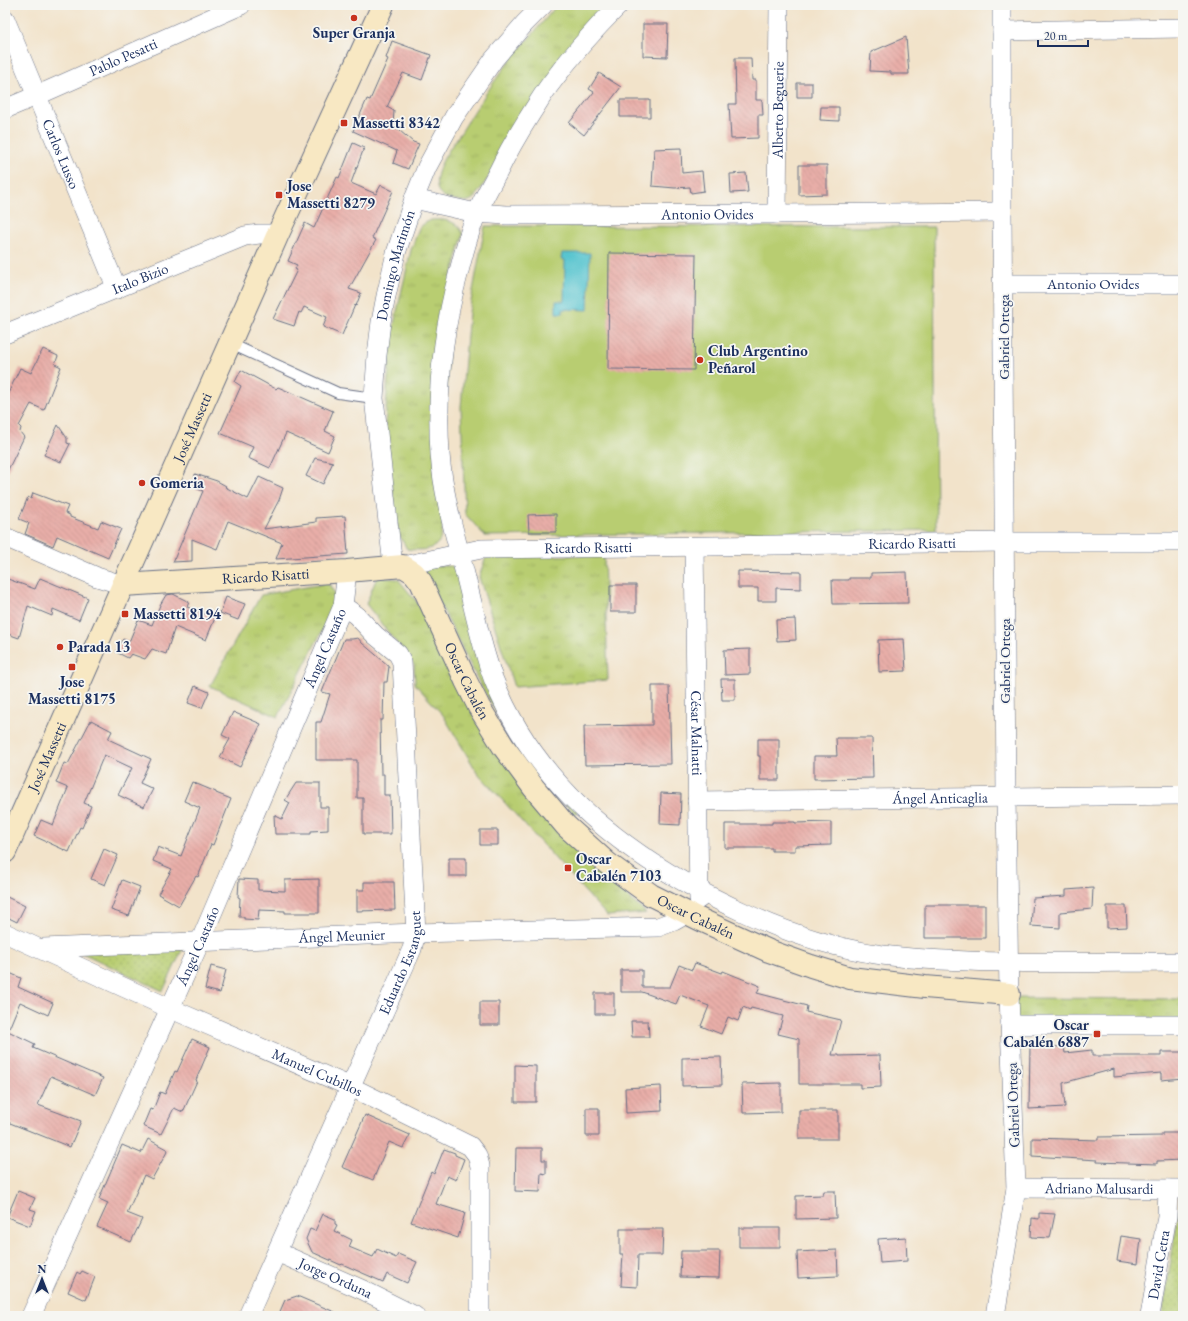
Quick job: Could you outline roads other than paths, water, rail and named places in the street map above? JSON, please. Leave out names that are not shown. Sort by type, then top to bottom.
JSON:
[{"type":"main road","name":"José Massetti","points":[[5,852],[278,234],[383,5]]},
{"type":"main road","name":"Ricardo Risatti","points":[[123,586],[347,571],[398,566]]},
{"type":"main road","name":"Oscar Cabalén","points":[[398,566],[414,573],[421,582],[479,707],[503,746],[534,788],[566,826],[607,863],[651,895],[768,950],[811,966],[850,978],[924,987],[1009,994]]},
{"type":"street","name":"Pablo Pesatti","points":[[5,109],[241,5]]},
{"type":"street","name":"Domingo Marimón","points":[[398,566],[374,398],[377,355],[386,296],[396,253],[414,199],[427,167],[454,117],[494,58],[543,5]]},
{"type":"street","points":[[620,5],[591,35],[546,89],[510,148],[476,213],[453,293],[445,334],[439,425],[440,457],[448,508],[482,641],[493,677],[524,741],[544,767],[576,802],[611,834],[653,863],[699,890],[745,913],[792,932],[840,947],[910,959],[1009,963],[1183,962]]},
{"type":"street","name":"Alberto Beguerie","points":[[777,214],[779,5]]},
{"type":"street","name":"Gabriel Ortega","points":[[995,1316],[1016,1188],[1009,994],[1006,796],[1002,5]]},
{"type":"street","name":"Carlos Lusso","points":[[5,19],[117,289]]},
{"type":"street","points":[[1002,31],[1183,28]]},
{"type":"street","name":"Antonio Ovides","points":[[414,199],[476,213],[506,215],[1002,212]]},
{"type":"street","name":"Italo Bizio","points":[[7,338],[117,289],[245,236],[278,234]]},
{"type":"street","name":"Antonio Ovides","points":[[1003,284],[1183,284]]},
{"type":"street","name":"Ricardo Risatti","points":[[5,537],[97,577],[123,586]]},
{"type":"street","name":"Ricardo Risatti","points":[[398,566],[481,549],[1005,542],[1183,542]]},
{"type":"street","name":"César Malnatti","points":[[694,547],[699,890],[694,916]]},
{"type":"street","name":"Ángel Castaño","points":[[31,1316],[200,942],[343,606],[347,571]]},
{"type":"street","name":"Eduardo Estanguet","points":[[248,1316],[412,949],[416,933],[402,662],[398,654],[375,635],[356,614],[343,606]]},
{"type":"street","name":"Ángel Anticaglia","points":[[697,801],[1183,795]]},
{"type":"street","name":"Ángel Meunier","points":[[40,948],[416,933],[658,927],[694,916]]},
{"type":"street","name":"Manuel Cubillos","points":[[5,933],[169,1008],[351,1087],[470,1146],[477,1155],[480,1166],[480,1316]]},
{"type":"street","points":[[1010,1026],[1183,1025]]},
{"type":"street","name":"Adriano Malusardi","points":[[1016,1188],[1175,1189]]},
{"type":"street","name":"David Cetra","points":[[1150,1316],[1167,1216],[1175,1189]]},
{"type":"street","name":"Jorge Orduna","points":[[277,1252],[363,1290],[415,1316]]},
{"type":"lane","points":[[230,344],[338,393],[374,398]]},
{"type":"water","points":[[562,253],[590,253],[588,310],[563,309],[563,313],[556,313],[556,301],[564,301],[565,260],[561,259]]},
{"type":"place","name":"Super Granja","points":[[354,18]]},
{"type":"place","name":"Massetti 8342","points":[[344,123]]},
{"type":"place","name":"Jose Massetti 8279","points":[[279,195]]},
{"type":"place","name":"Club Argentino Peñarol","points":[[700,360]]},
{"type":"place","name":"Gomeria","points":[[142,483]]},
{"type":"place","name":"Massetti 8194","points":[[125,614]]},
{"type":"place","name":"Parada 13","points":[[60,647]]},
{"type":"place","name":"Jose Massetti 8175","points":[[72,667]]},
{"type":"place","name":"Oscar Cabalén 7103","points":[[568,868]]},
{"type":"place","name":"Oscar Cabalén 6887","points":[[1097,1034]]}]
